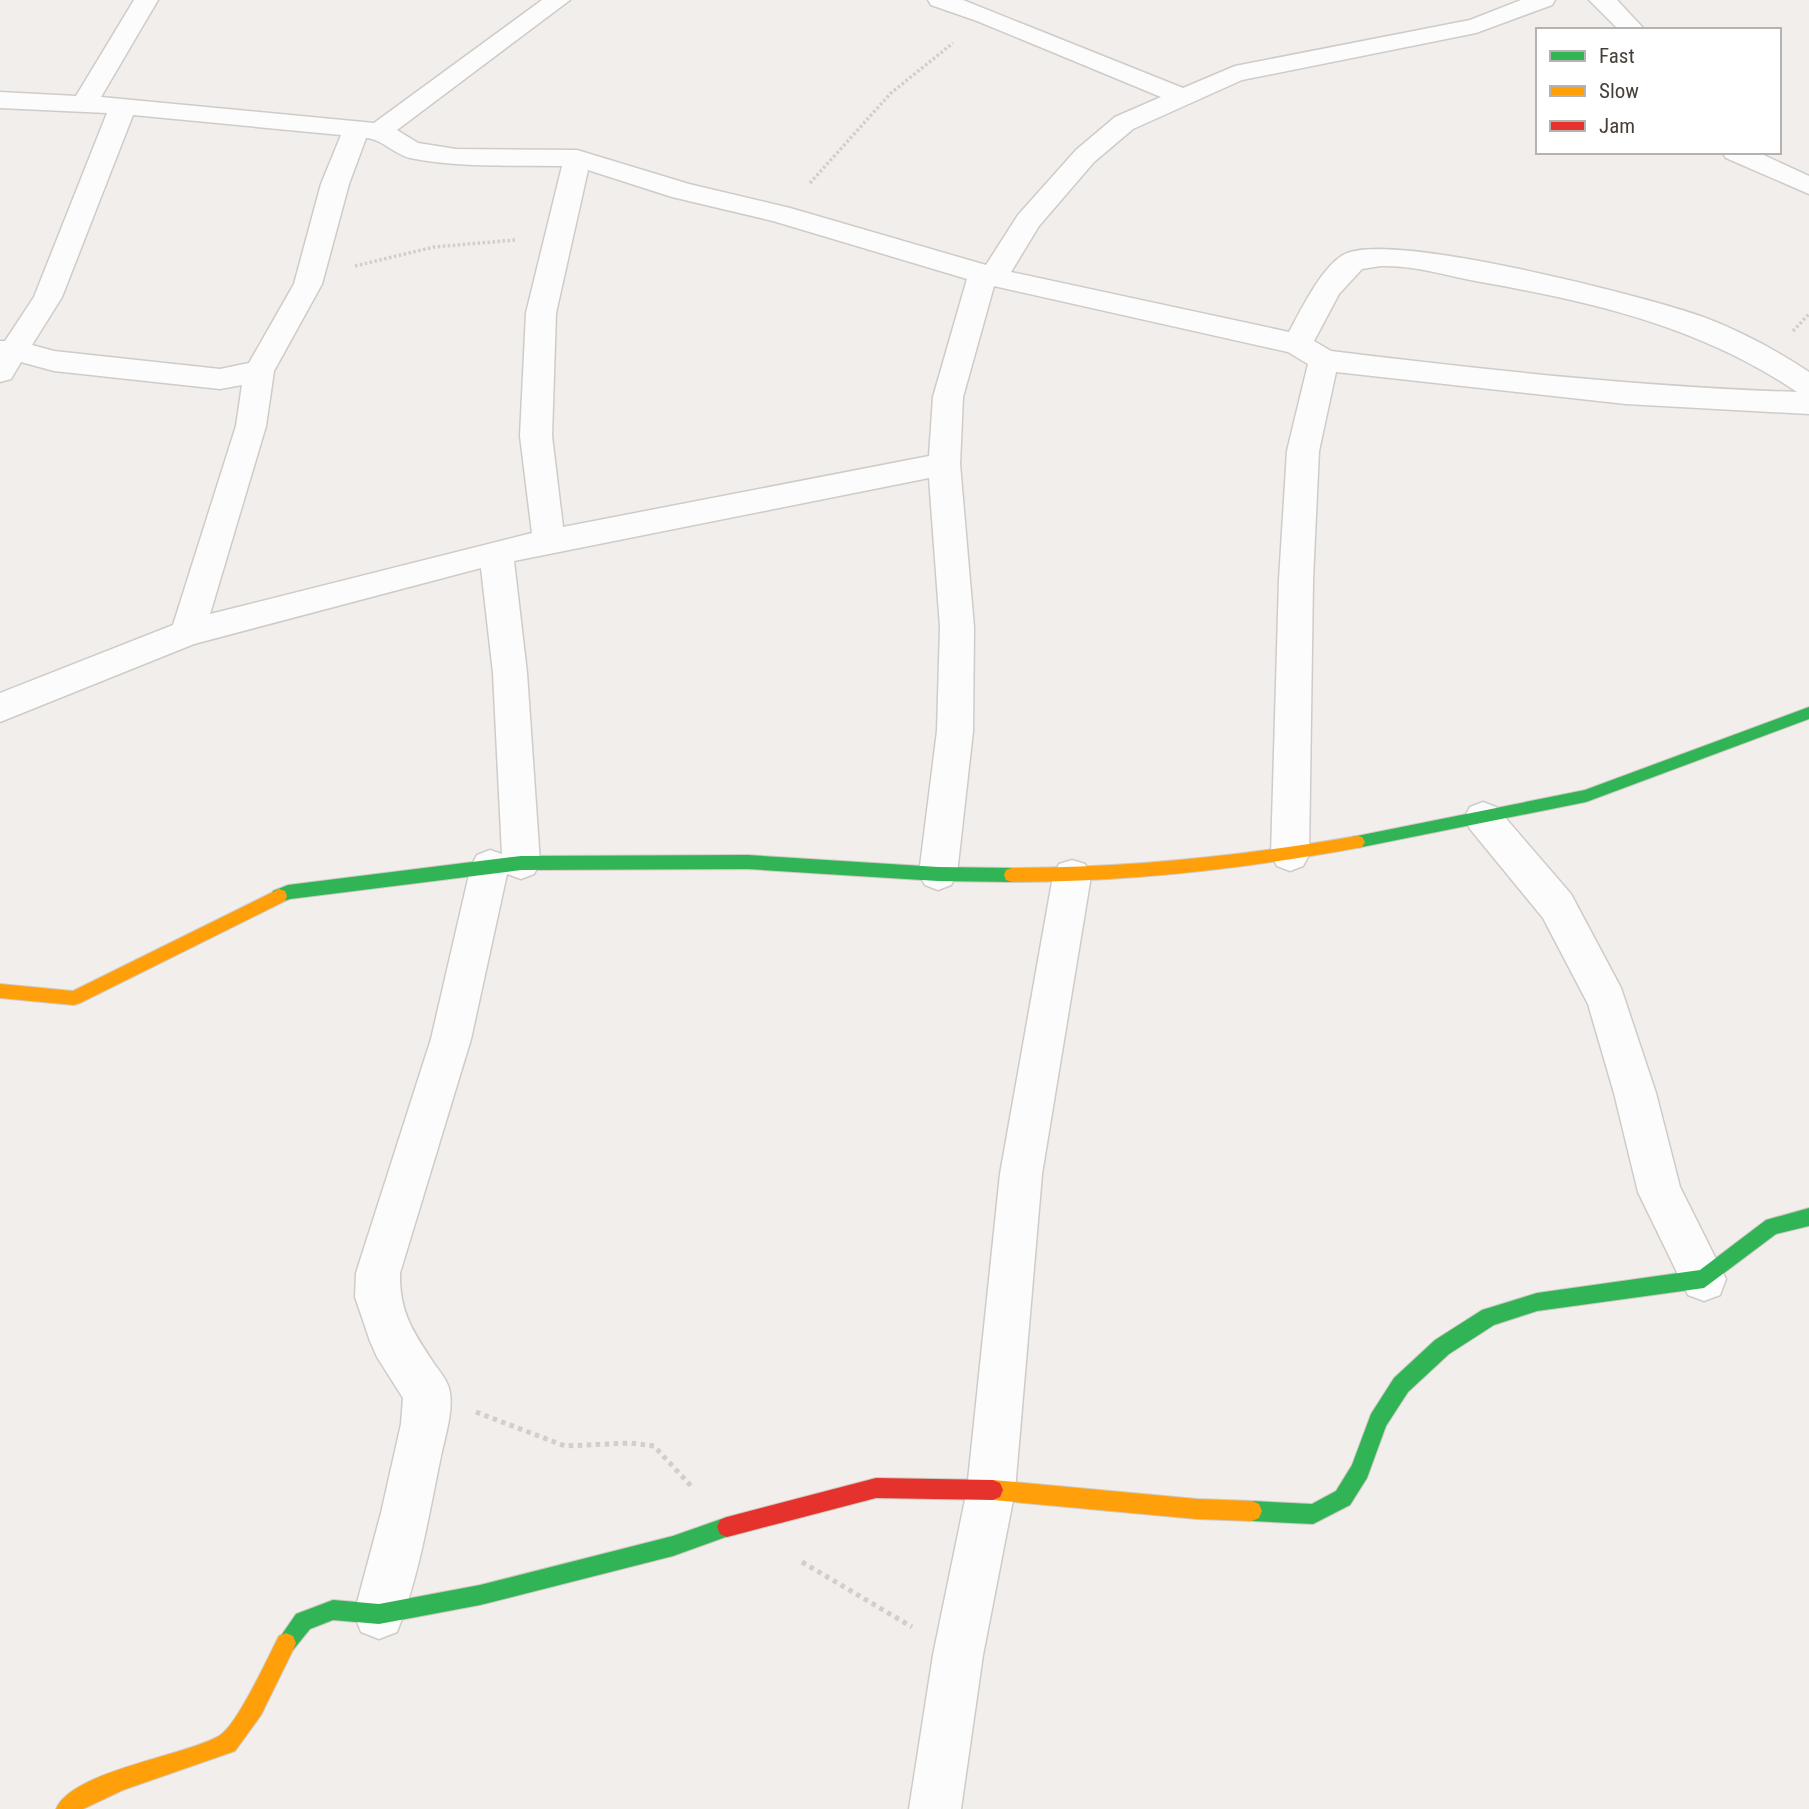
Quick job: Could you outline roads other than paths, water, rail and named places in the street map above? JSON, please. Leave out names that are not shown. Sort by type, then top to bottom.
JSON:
[{"type":"street","points":[[84,104],[146,0]]},
{"type":"street","points":[[187,633],[251,426],[259,371],[308,284],[335,184],[367,130],[558,0]]},
{"type":"street","points":[[940,0],[986,16],[1181,96]]},
{"type":"street","points":[[938,874],[955,731],[957,627],[944,464],[948,397],[988,276],[1028,221],[1085,156],[1124,123],[1235,74],[1476,26],[1543,0]]},
{"type":"street","points":[[1601,0],[1631,28]]},
{"type":"street","points":[[0,100],[122,106],[367,130],[411,150],[456,157],[577,158],[682,191],[780,214],[988,276],[1310,352],[1602,392],[1710,401],[1809,403]]},
{"type":"street","points":[[4,357],[48,297],[122,106]]},
{"type":"street","points":[[1739,154],[1809,186]]},
{"type":"street","points":[[549,542],[536,436],[541,313],[577,158]]},
{"type":"street","points":[[1290,855],[1296,580],[1310,352],[1327,289],[1353,261],[1390,257],[1553,284],[1617,300],[1709,331],[1765,357],[1809,386]]},
{"type":"street","points":[[4,357],[220,379],[259,371]]},
{"type":"street","points":[[0,708],[187,633],[496,552],[944,464]]},
{"type":"street","points":[[379,1614],[405,1513],[424,1424],[427,1393],[393,1341],[377,1297],[379,1273],[505,864],[510,673],[496,552]]},
{"type":"street","points":[[0,991],[74,998],[288,892],[505,864],[748,862],[938,874],[1072,876],[1290,855],[1586,796],[1809,713]]},
{"type":"street","points":[[1483,818],[1557,906],[1607,1001],[1635,1093],[1660,1192],[1704,1279]]},
{"type":"street","points":[[935,1809],[958,1655],[991,1490],[1021,1174],[1072,876]]},
{"type":"street","points":[[67,1809],[76,1801],[119,1780],[228,1744],[254,1708],[284,1646],[303,1621],[333,1610],[379,1614],[546,1580],[673,1546],[733,1525],[876,1488],[991,1490],[1197,1509],[1312,1514],[1343,1498],[1360,1471],[1378,1421],[1401,1385],[1442,1347],[1489,1317],[1537,1302],[1704,1279],[1772,1226],[1809,1217]]}]
